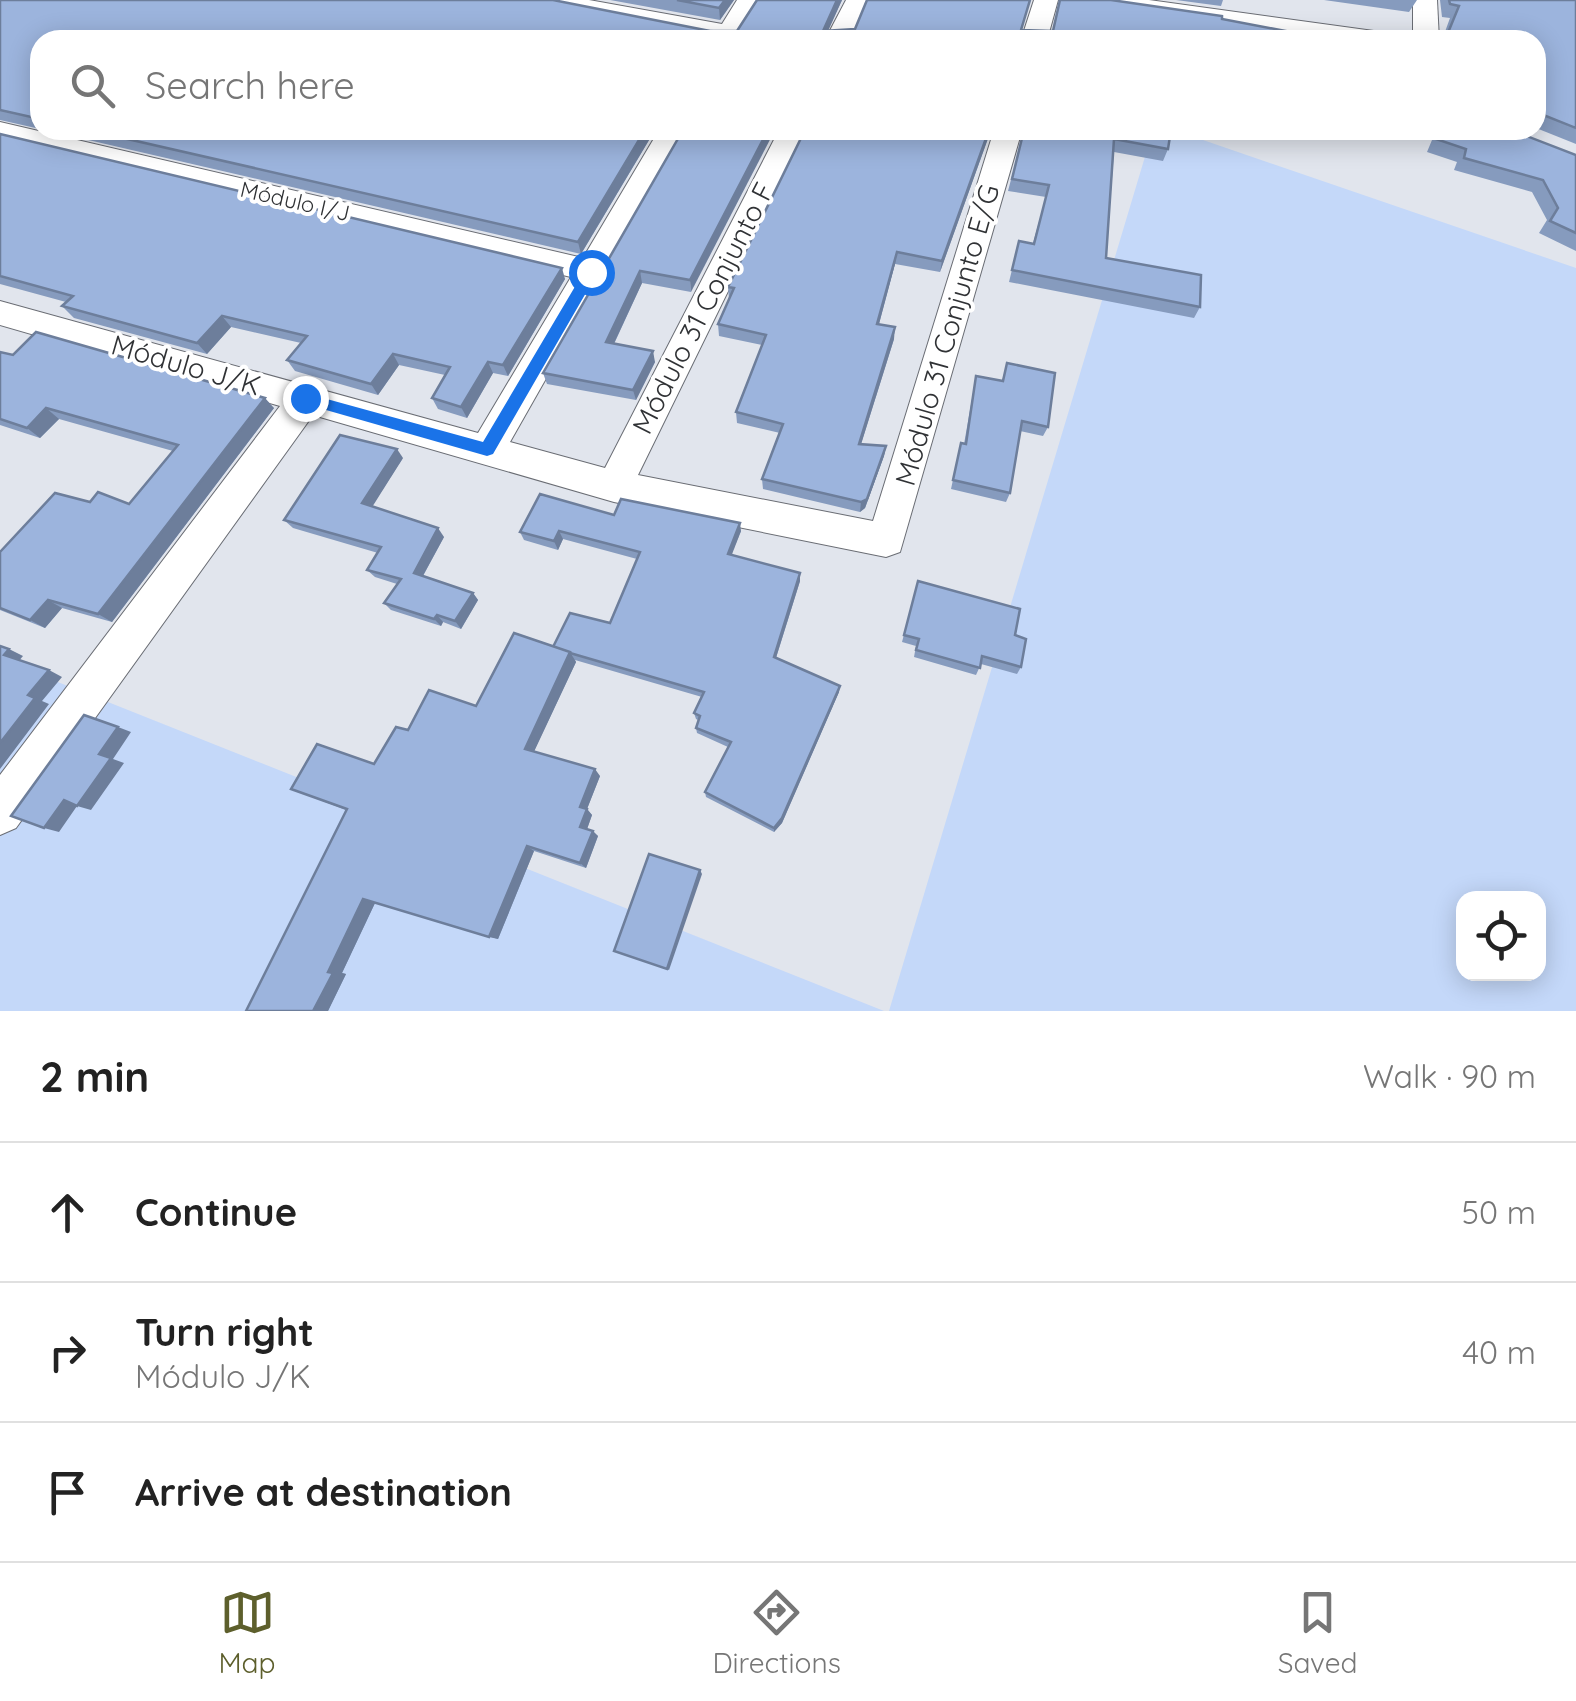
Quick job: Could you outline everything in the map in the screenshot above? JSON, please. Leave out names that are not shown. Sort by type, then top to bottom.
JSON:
[{"type":"street","points":[[549,0],[697,30]]},
{"type":"street","points":[[731,30],[749,0]]},
{"type":"street","points":[[843,30],[858,0]]},
{"type":"street","points":[[1037,30],[1046,0]]},
{"type":"street","points":[[1097,0],[1310,30]]},
{"type":"street","points":[[1425,0],[1426,30]]},
{"type":"street","name":"Módulo I/J","points":[[0,131],[30,138]]},
{"type":"street","name":"Módulo I/J","points":[[38,140],[591,272]]},
{"type":"street","points":[[487,450],[667,140]]},
{"type":"street","name":"Módulo 31 Conjunto F","points":[[614,486],[788,140]]},
{"type":"street","name":"Módulo 31 Conjunto E/G","points":[[886,540],[1005,140]]},
{"type":"street","name":"Módulo J/K","points":[[0,313],[614,486],[886,540]]},
{"type":"street","points":[[0,812],[305,398]]},
{"type":"shaded area","points":[[1150,140],[1203,140],[1576,268],[1576,1011],[889,1011]]},
{"type":"shaded area","points":[[0,659],[884,1011],[0,1011]]},
{"type":"building","points":[[0,0],[553,0],[705,30],[30,30],[30,117],[0,110]]},
{"type":"building","points":[[677,0],[725,0],[719,8]]},
{"type":"building","points":[[757,0],[837,0],[823,30],[738,30]]},
{"type":"building","points":[[867,0],[1030,0],[1021,30],[839,30],[855,29]]},
{"type":"building","points":[[1060,0],[1111,0],[1280,30],[1053,30]]},
{"type":"building","points":[[1449,0],[1576,0],[1576,128],[1546,116],[1546,30],[1449,30],[1459,6]]},
{"type":"building","points":[[0,134],[562,268],[503,365],[488,362],[461,407],[432,398],[450,367],[393,354],[371,384],[287,360],[307,336],[222,316],[197,343],[62,306],[73,296],[0,276]]},
{"type":"building","points":[[132,140],[639,140],[578,242]]},
{"type":"building","points":[[677,140],[763,140],[690,280],[640,271],[606,342],[653,351],[633,390],[543,373]]},
{"type":"building","points":[[800,140],[985,140],[942,261],[897,252],[877,324],[895,327],[859,444],[886,446],[867,499],[861,502],[762,479],[783,424],[736,412],[766,335],[718,324],[734,288],[728,287]]},
{"type":"building","points":[[1022,140],[1114,140],[1106,258],[1201,275],[1200,307],[1012,270],[1019,241],[1034,244],[1049,185],[1012,179]]},
{"type":"building","points":[[1119,140],[1169,140],[1168,149]]},
{"type":"building","points":[[1439,140],[1537,140],[1576,155],[1576,233],[1550,221],[1558,208],[1543,180],[1464,158],[1466,149]]},
{"type":"building","points":[[36,332],[265,398],[98,614],[48,600],[30,620],[0,608],[0,552],[55,493],[90,502],[98,492],[129,504],[178,445],[46,408],[27,428],[0,419],[0,352],[13,355]]},
{"type":"building","points":[[1007,363],[1055,373],[1048,427],[1022,421],[1010,493],[953,480],[961,443],[966,444],[976,376],[1003,381]]},
{"type":"building","points":[[340,435],[397,449],[362,503],[438,528],[414,573],[473,593],[455,621],[437,615],[434,619],[384,603],[401,579],[367,570],[381,547],[284,520]]},
{"type":"building","points":[[540,494],[614,515],[621,499],[740,523],[728,554],[800,573],[774,657],[840,686],[782,818],[774,828],[705,792],[731,742],[696,728],[700,716],[694,713],[704,692],[553,647],[570,613],[610,623],[640,552],[559,531],[554,541],[520,532]]},
{"type":"building","points":[[918,581],[1020,609],[1015,635],[1026,639],[1021,667],[982,656],[980,668],[916,650],[919,639],[904,635]]},
{"type":"building","points":[[514,633],[570,652],[525,749],[595,769],[580,807],[587,809],[580,827],[593,831],[580,863],[527,846],[489,937],[363,899],[313,1011],[246,1011],[347,809],[291,789],[317,744],[374,764],[396,727],[408,730],[429,690],[476,706]]},
{"type":"building","points":[[0,646],[9,649],[4,655],[49,670],[28,695],[35,698],[0,743]]},
{"type":"building","points":[[84,715],[118,727],[99,754],[111,758],[77,806],[64,800],[44,828],[11,816]]},
{"type":"building","points":[[649,854],[700,870],[667,969],[614,951]]},
{"type":"route","points":[[305,398],[487,450],[591,272]]}]
